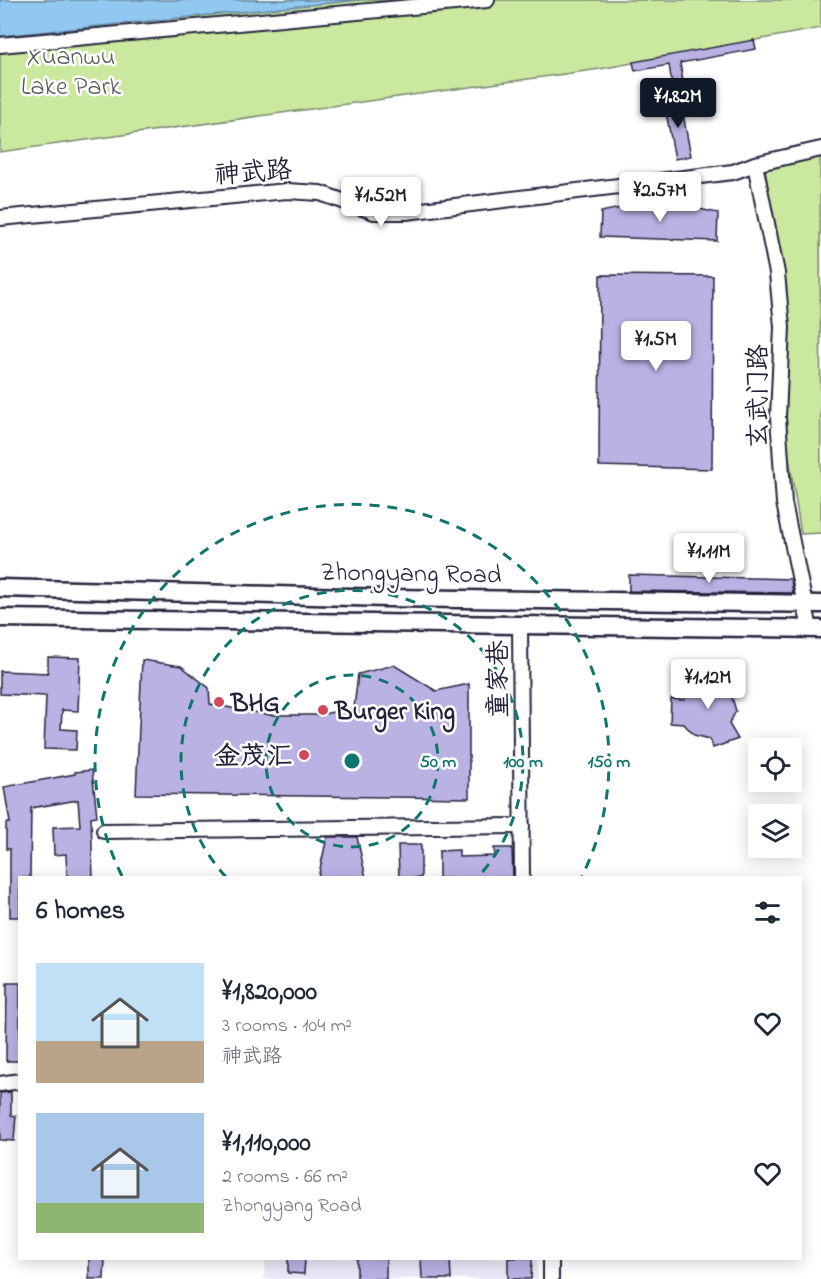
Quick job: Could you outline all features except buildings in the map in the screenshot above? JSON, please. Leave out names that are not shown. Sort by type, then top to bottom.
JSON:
[{"type":"main road","name":"Zhongyang Road","points":[[0,588],[388,598],[813,604]]},
{"type":"main road","name":"Zhongyang Road","points":[[0,618],[815,629]]},
{"type":"street","points":[[0,45],[487,0]]},
{"type":"street","name":"神武路","points":[[0,218],[287,190],[320,193],[374,212],[405,212],[733,172],[755,164],[821,149]]},
{"type":"street","name":"玄武门路","points":[[755,164],[777,273],[782,327],[778,417],[784,503],[813,604],[815,629]]},
{"type":"street","name":"童家巷","points":[[520,625],[522,876]]},
{"type":"street","points":[[104,831],[522,825]]},
{"type":"street","points":[[0,1084],[18,1081]]},
{"type":"street","points":[[551,1260],[551,1279]]},
{"type":"shaded area","points":[[265,1260],[537,1260],[538,1279],[264,1279]]},
{"type":"green space","name":"Xuanwu Lake Park","points":[[0,0],[821,0],[821,28],[600,69],[0,152]]},
{"type":"green space","points":[[820,156],[821,533],[801,534],[784,427],[787,325],[765,168]]},
{"type":"water","points":[[0,0],[360,0],[0,36]]},
{"type":"place","name":"BHG","points":[[219,702]]},
{"type":"place","name":"Burger King","points":[[323,710]]},
{"type":"place","name":"金茂汇","points":[[304,755]]}]
